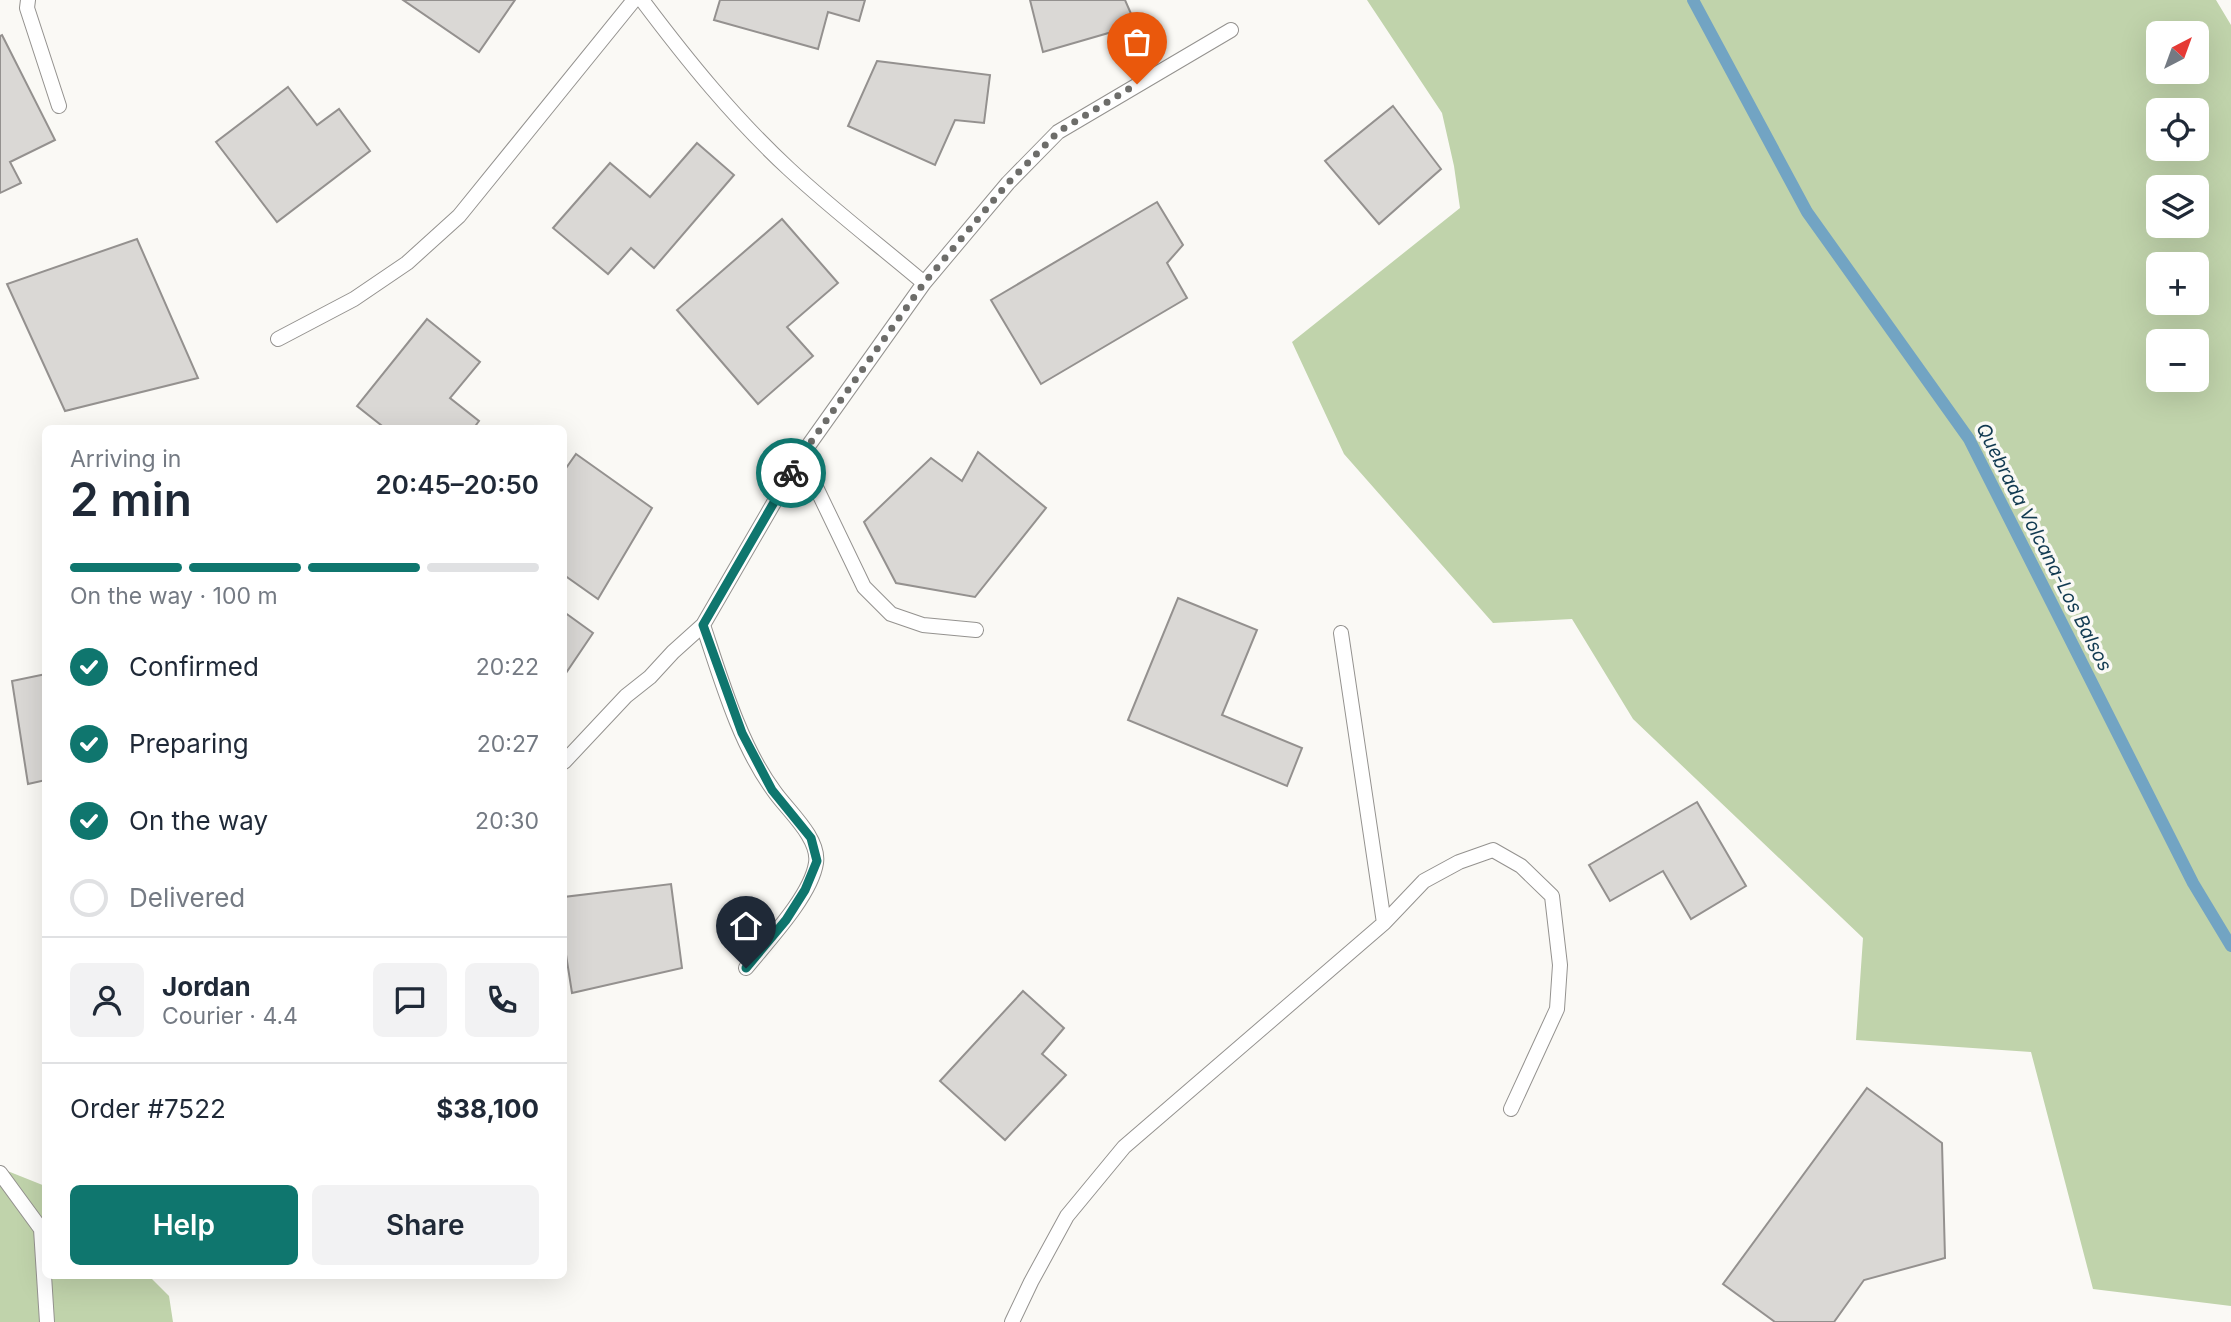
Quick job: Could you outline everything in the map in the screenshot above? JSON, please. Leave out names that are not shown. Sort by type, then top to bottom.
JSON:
[{"type":"lane","points":[[28,0],[27,9],[59,106]]},
{"type":"lane","points":[[278,340],[354,299],[407,263],[459,216],[635,0]]},
{"type":"lane","points":[[642,0],[732,111],[779,159],[924,283]]},
{"type":"lane","points":[[567,759],[626,696],[650,677],[703,625],[801,456],[924,283],[1008,183],[1058,132],[1231,30]]},
{"type":"lane","points":[[801,456],[864,587],[891,614],[923,625],[976,630]]},
{"type":"lane","points":[[703,625],[742,733],[772,790],[811,838],[817,861],[805,890],[786,920],[746,968]]},
{"type":"lane","points":[[1341,633],[1384,923]]},
{"type":"lane","points":[[1012,1322],[1067,1216],[1124,1147],[1384,923],[1424,881],[1459,862],[1493,850],[1521,866],[1552,895],[1560,965],[1557,1009],[1511,1109]]},
{"type":"lane","points":[[0,1173],[41,1229],[42,1244]]},
{"type":"lane","points":[[44,1279],[47,1322]]},
{"type":"green space","points":[[1367,0],[2216,0],[2231,25],[2231,1306],[2093,1289],[2031,1052],[1856,1040],[1863,938],[1633,719],[1572,619],[1493,623],[1344,454],[1292,342],[1460,208],[1442,113]]},
{"type":"green space","points":[[0,1168],[42,1185],[42,1279],[152,1279],[169,1296],[173,1322],[0,1322]]},
{"type":"building","points":[[403,0],[515,0],[479,52]]},
{"type":"building","points":[[720,0],[865,0],[859,21],[828,12],[818,49],[714,20]]},
{"type":"building","points":[[1030,0],[1125,0],[1136,25],[1043,52]]},
{"type":"building","points":[[2,35],[55,140],[10,162],[21,183],[0,193],[0,36]]},
{"type":"building","points":[[877,61],[990,75],[984,123],[955,120],[935,165],[848,126]]},
{"type":"building","points":[[288,87],[317,125],[339,109],[370,151],[277,222],[216,142]]},
{"type":"building","points":[[1393,106],[1441,169],[1379,224],[1325,161]]},
{"type":"building","points":[[697,143],[734,175],[654,268],[631,248],[608,274],[553,228],[610,163],[650,197]]},
{"type":"building","points":[[1157,202],[1183,245],[1167,263],[1187,298],[1041,384],[991,300]]},
{"type":"building","points":[[782,219],[838,283],[787,327],[813,356],[758,404],[677,310]]},
{"type":"building","points":[[137,239],[198,378],[65,411],[7,284]]},
{"type":"building","points":[[427,319],[480,362],[450,398],[479,421],[476,425],[381,425],[357,406]]},
{"type":"building","points":[[978,452],[1046,508],[975,597],[896,583],[864,522],[931,458],[962,481]]},
{"type":"building","points":[[576,454],[652,508],[598,599],[567,577],[567,467]]},
{"type":"building","points":[[1178,598],[1257,630],[1222,715],[1302,748],[1287,786],[1128,720]]},
{"type":"building","points":[[567,614],[593,633],[567,672]]},
{"type":"building","points":[[42,675],[42,781],[28,784],[12,681]]},
{"type":"building","points":[[1697,802],[1746,886],[1691,919],[1663,871],[1610,901],[1589,865]]},
{"type":"building","points":[[671,884],[682,968],[572,993],[567,961],[567,897]]},
{"type":"building","points":[[1023,991],[1064,1028],[1042,1054],[1066,1075],[1005,1140],[940,1081]]},
{"type":"building","points":[[1867,1088],[1942,1143],[1945,1258],[1864,1280],[1834,1322],[1775,1322],[1723,1284]]},
{"type":"waterway","name":"Quebrada Volcana-Los Balsos","points":[[1693,0],[1807,212],[1969,439],[2193,883],[2231,946]]},
{"type":"way so far","points":[[791,473],[924,283],[1008,183],[1058,132],[1137,84]]},
{"type":"route","points":[[746,968],[786,920],[805,890],[817,861],[811,838],[772,790],[742,733],[703,625],[791,473]]}]
